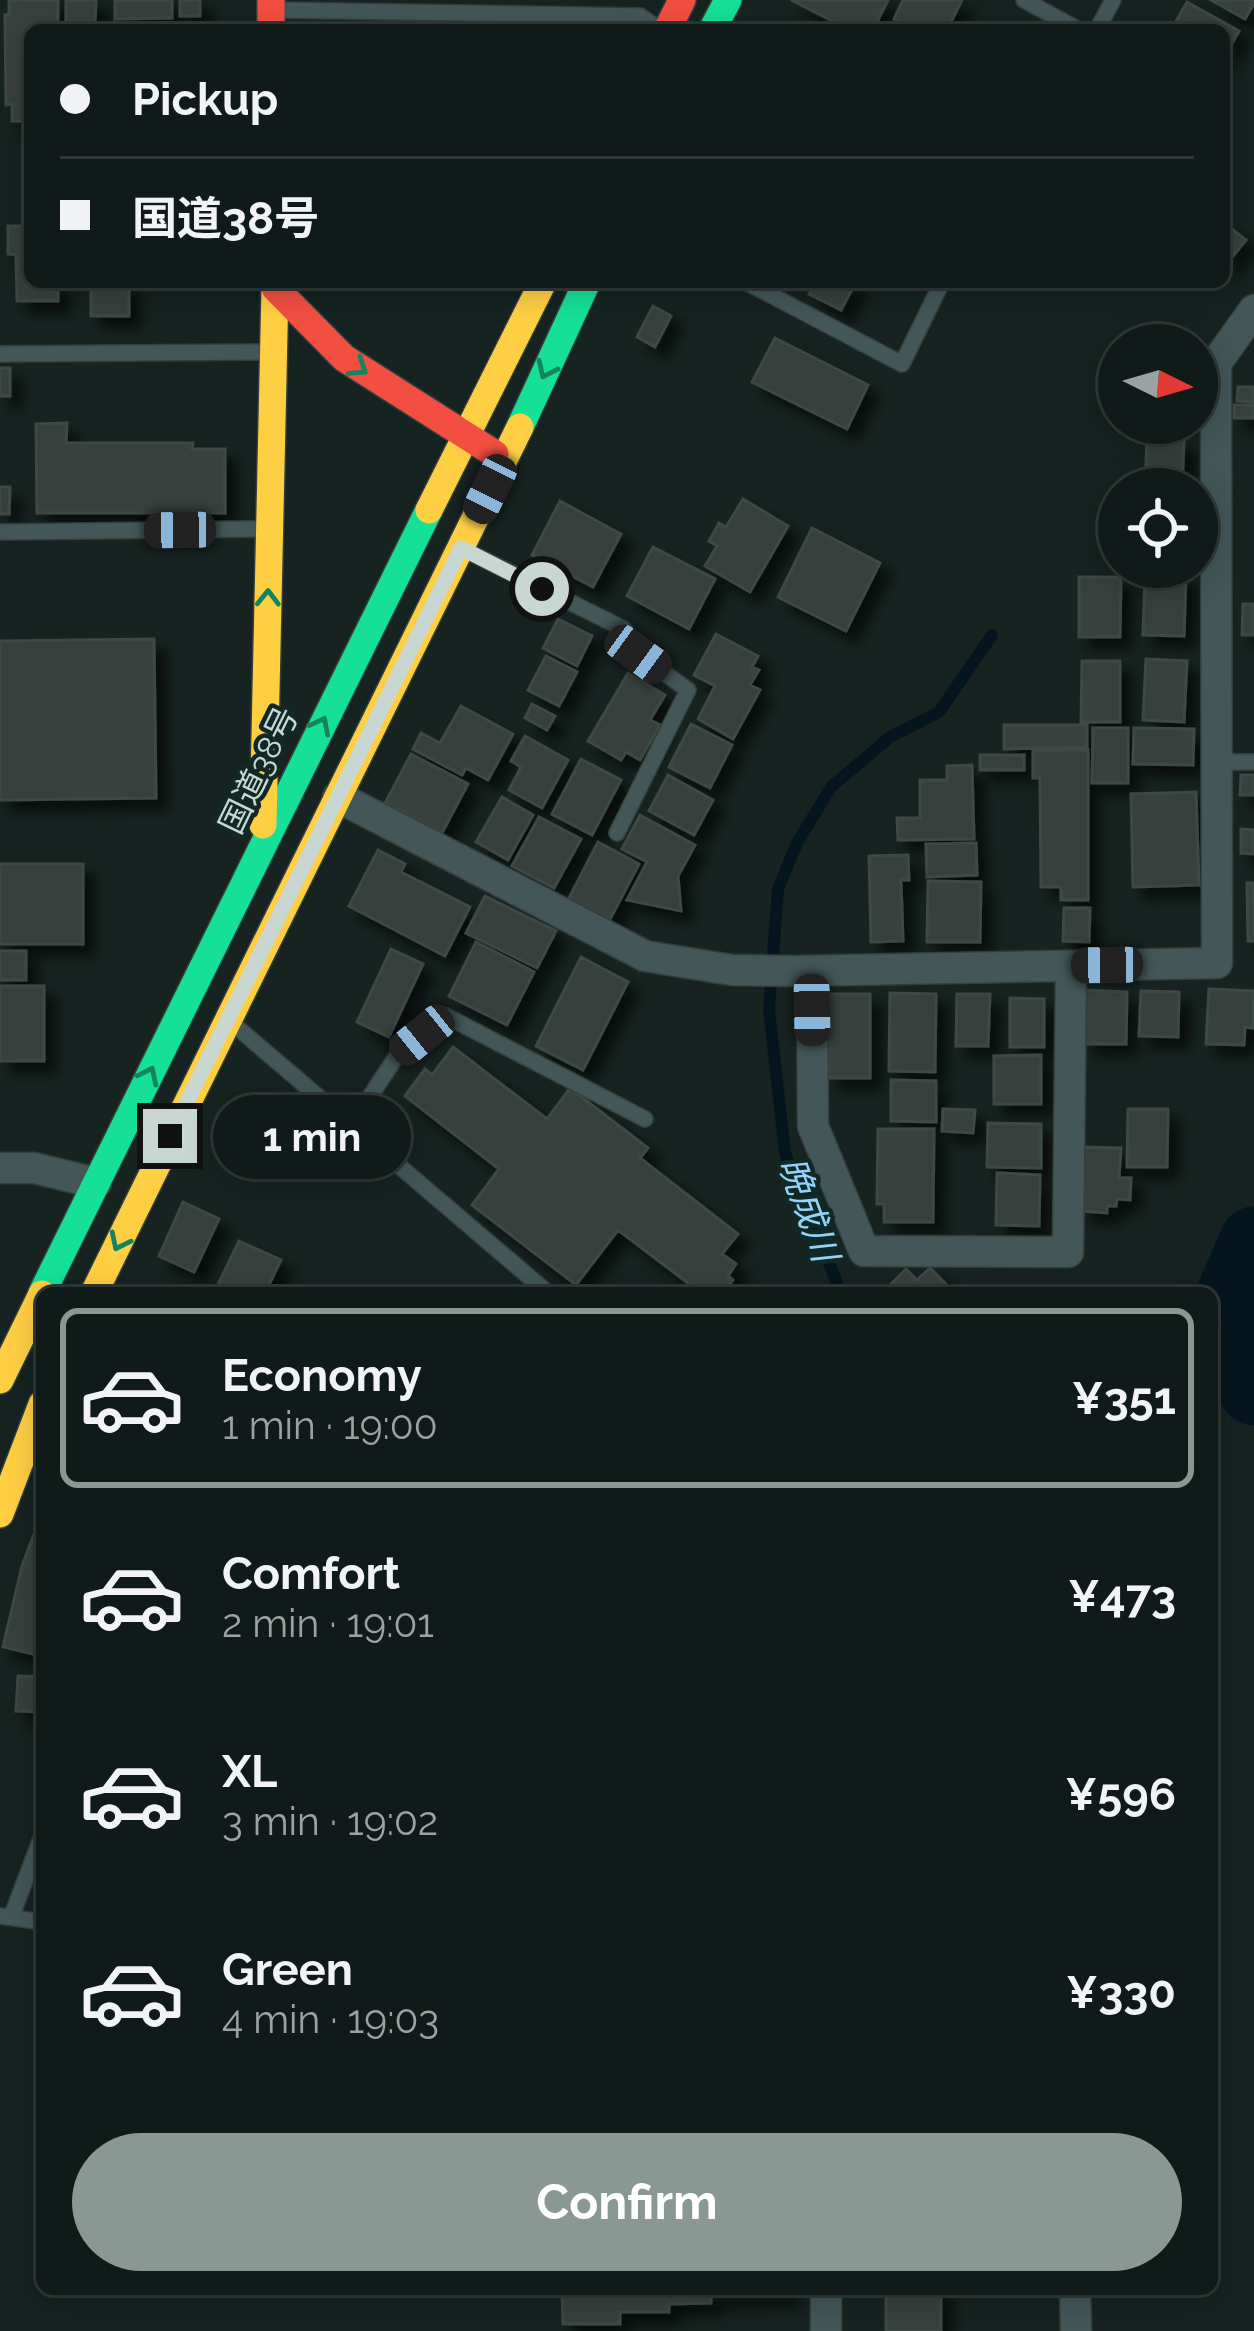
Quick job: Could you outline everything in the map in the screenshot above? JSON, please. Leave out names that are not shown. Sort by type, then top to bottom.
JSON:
[{"type":"highway","points":[[263,841],[275,288]]},
{"type":"highway","points":[[278,288],[344,358],[505,459]]},
{"type":"highway","name":"国道38号","points":[[45,1287],[540,288]]},
{"type":"highway","points":[[97,1287],[505,459],[584,288]]},
{"type":"highway","name":"国道38号","points":[[0,1380],[36,1305]]},
{"type":"highway","points":[[11,1501],[36,1423]]},
{"type":"street","points":[[338,797],[645,956],[732,970],[804,971],[1217,963],[1216,363],[1254,310]]},
{"type":"street","points":[[804,971],[813,1126],[864,1250],[1069,1252],[1071,965]]},
{"type":"street","points":[[0,1168],[34,1168],[96,1183]]},
{"type":"street","points":[[826,2295],[826,2331]]},
{"type":"street","points":[[1075,2295],[1076,2331]]},
{"type":"lane","points":[[1024,0],[1065,24]]},
{"type":"lane","points":[[271,13],[640,16],[654,24]]},
{"type":"lane","points":[[757,288],[902,364],[939,288]]},
{"type":"lane","points":[[0,354],[274,352]]},
{"type":"lane","points":[[0,532],[269,529]]},
{"type":"lane","points":[[461,548],[624,629],[638,654],[688,690],[617,833]]},
{"type":"lane","points":[[1216,762],[1254,762]]},
{"type":"lane","points":[[352,1124],[398,1054],[446,1016],[645,1119]]},
{"type":"lane","points":[[227,1019],[541,1287]]},
{"type":"lane","points":[[36,1849],[6,1916],[36,1921]]},
{"type":"building","points":[[9,0],[58,0],[58,24],[24,24],[24,121],[12,121],[12,104],[6,105],[5,15],[9,15]]},
{"type":"building","points":[[66,0],[96,0],[95,22],[66,22]]},
{"type":"building","points":[[115,0],[172,0],[172,18],[115,19]]},
{"type":"building","points":[[180,0],[200,0],[200,16],[180,16]]},
{"type":"building","points":[[791,0],[888,0],[876,24],[838,24]]},
{"type":"building","points":[[903,0],[962,0],[950,24],[904,24],[894,19]]},
{"type":"building","points":[[1211,0],[1254,0],[1254,3],[1245,19]]},
{"type":"building","points":[[1187,2],[1226,24],[1174,24]]},
{"type":"building","points":[[556,21],[556,24],[504,24]]},
{"type":"building","points":[[416,22],[416,24],[323,24]]},
{"type":"building","points":[[1230,26],[1239,31],[1230,47]]},
{"type":"building","points":[[8,226],[24,226],[24,288],[58,288],[58,301],[17,301],[16,255],[8,254]]},
{"type":"building","points":[[1230,228],[1246,240],[1230,260]]},
{"type":"building","points":[[91,288],[129,288],[129,316],[91,316]]},
{"type":"building","points":[[812,288],[853,288],[841,310],[809,294]]},
{"type":"building","points":[[653,306],[671,316],[655,347],[637,337]]},
{"type":"building","points":[[775,338],[868,385],[847,429],[752,382]]},
{"type":"building","points":[[0,368],[10,368],[10,396],[0,396]]},
{"type":"building","points":[[1238,387],[1254,387],[1254,402],[1237,401]]},
{"type":"building","points":[[1234,405],[1254,405],[1254,418],[1234,418]]},
{"type":"building","points":[[67,423],[66,443],[193,443],[192,449],[225,449],[225,513],[37,513],[36,424]]},
{"type":"building","points":[[1147,444],[1184,444],[1183,468],[1146,468]]},
{"type":"building","points":[[0,487],[10,487],[9,514],[0,514]]},
{"type":"building","points":[[743,499],[788,526],[750,592],[705,566],[717,546],[709,541],[719,523],[726,527]]},
{"type":"building","points":[[560,501],[621,534],[593,587],[532,555]]},
{"type":"building","points":[[812,528],[880,563],[846,631],[778,597]]},
{"type":"building","points":[[653,547],[715,579],[689,629],[627,596]]},
{"type":"building","points":[[1079,577],[1098,577],[1098,588],[1121,588],[1120,637],[1079,637]]},
{"type":"building","points":[[1145,588],[1186,588],[1184,636],[1143,635]]},
{"type":"building","points":[[1243,604],[1254,604],[1254,635],[1242,635]]},
{"type":"building","points":[[558,619],[592,636],[577,666],[543,648]]},
{"type":"building","points":[[716,634],[758,656],[752,667],[759,670],[750,685],[760,690],[733,739],[698,719],[715,686],[694,675]]},
{"type":"building","points":[[154,639],[156,798],[0,800],[0,641]]},
{"type":"building","points":[[546,656],[577,672],[559,706],[528,690]]},
{"type":"building","points":[[1146,659],[1187,661],[1184,722],[1143,720]]},
{"type":"building","points":[[1082,661],[1120,661],[1120,722],[1081,722]]},
{"type":"building","points":[[628,673],[665,695],[650,720],[660,725],[640,760],[626,752],[621,760],[588,741]]},
{"type":"building","points":[[532,704],[555,716],[547,730],[525,718]]},
{"type":"building","points":[[461,706],[513,734],[488,780],[466,768],[462,775],[413,749],[421,733],[440,743]]},
{"type":"building","points":[[691,724],[732,745],[710,788],[669,767]]},
{"type":"building","points":[[1004,725],[1087,725],[1087,747],[1004,749]]},
{"type":"building","points":[[1093,728],[1128,728],[1128,783],[1092,783]]},
{"type":"building","points":[[1134,728],[1194,729],[1193,765],[1133,764]]},
{"type":"building","points":[[525,736],[568,760],[542,808],[509,790],[521,767],[511,761]]},
{"type":"building","points":[[1033,750],[1088,750],[1088,900],[1061,900],[1061,887],[1041,887],[1040,778],[1033,778]]},
{"type":"building","points":[[411,754],[468,784],[442,833],[385,803]]},
{"type":"building","points":[[980,755],[1024,755],[1024,770],[980,770]]},
{"type":"building","points":[[581,759],[621,780],[592,835],[552,814]]},
{"type":"building","points":[[972,765],[974,839],[898,840],[897,818],[920,818],[920,780],[947,780],[947,766]]},
{"type":"building","points":[[668,775],[713,800],[694,835],[649,811]]},
{"type":"building","points":[[1241,775],[1254,775],[1254,795],[1240,795]]},
{"type":"building","points":[[1196,792],[1199,885],[1133,887],[1131,794]]},
{"type":"building","points":[[502,797],[533,815],[508,860],[476,842]]},
{"type":"building","points":[[640,815],[695,845],[678,876],[681,911],[627,900],[647,862],[622,849]]},
{"type":"building","points":[[539,817],[581,839],[554,888],[512,866]]},
{"type":"building","points":[[1241,829],[1254,830],[1254,854],[1241,853]]},
{"type":"building","points":[[598,842],[639,864],[609,921],[568,900]]},
{"type":"building","points":[[976,843],[977,875],[927,877],[926,844]]},
{"type":"building","points":[[378,850],[405,864],[401,872],[470,907],[445,956],[349,906]]},
{"type":"building","points":[[908,855],[909,880],[901,880],[903,941],[871,942],[869,856]]},
{"type":"building","points":[[0,864],[83,864],[83,944],[0,944]]},
{"type":"building","points":[[928,881],[981,882],[980,942],[927,942]]},
{"type":"building","points":[[1247,883],[1254,883],[1254,941],[1248,941]]},
{"type":"building","points":[[485,896],[556,931],[537,968],[466,933]]},
{"type":"building","points":[[1064,908],[1090,908],[1089,942],[1063,941]]},
{"type":"building","points":[[476,942],[534,972],[507,1025],[449,996]]},
{"type":"building","points":[[391,949],[423,964],[389,1037],[357,1022]]},
{"type":"building","points":[[0,951],[26,951],[26,980],[0,980]]},
{"type":"building","points":[[581,957],[628,982],[583,1070],[536,1046]]},
{"type":"building","points":[[0,986],[44,986],[44,1061],[0,1061]]},
{"type":"building","points":[[1209,989],[1254,991],[1253,1028],[1245,1027],[1244,1045],[1206,1044]]},
{"type":"building","points":[[1085,990],[1127,992],[1126,1044],[1085,1044]]},
{"type":"building","points":[[1141,991],[1179,992],[1178,1037],[1139,1036]]},
{"type":"building","points":[[890,993],[936,994],[935,1072],[889,1071]]},
{"type":"building","points":[[829,994],[870,994],[870,1078],[829,1078]]},
{"type":"building","points":[[957,994],[990,994],[988,1046],[956,1046]]},
{"type":"building","points":[[1010,998],[1044,999],[1044,1047],[1010,1047]]},
{"type":"building","points":[[453,1047],[547,1119],[570,1088],[648,1148],[640,1158],[738,1234],[722,1254],[736,1264],[728,1276],[733,1280],[728,1287],[693,1287],[618,1230],[576,1285],[472,1205],[499,1169],[405,1096],[425,1069],[432,1075]]},
{"type":"building","points":[[1041,1055],[1041,1104],[994,1104],[994,1056]]},
{"type":"building","points":[[891,1080],[936,1081],[936,1122],[891,1121]]},
{"type":"building","points":[[943,1109],[975,1110],[973,1133],[942,1131]]},
{"type":"building","points":[[1128,1109],[1168,1109],[1167,1167],[1127,1167]]},
{"type":"building","points":[[988,1123],[1041,1124],[1041,1168],[987,1167]]},
{"type":"building","points":[[878,1129],[934,1129],[933,1222],[884,1222],[884,1204],[877,1204]]},
{"type":"building","points":[[1084,1147],[1121,1148],[1119,1178],[1131,1178],[1130,1200],[1117,1199],[1116,1206],[1107,1206],[1107,1213],[1081,1211]]},
{"type":"building","points":[[997,1173],[1040,1175],[1039,1226],[996,1225]]},
{"type":"building","points":[[183,1202],[219,1219],[194,1272],[159,1256]]},
{"type":"building","points":[[239,1241],[281,1260],[268,1287],[217,1287]]},
{"type":"building","points":[[930,1268],[949,1287],[889,1286],[906,1269],[917,1280]]},
{"type":"building","points":[[36,1529],[36,1655],[3,1647]]},
{"type":"building","points":[[18,1676],[36,1677],[36,1712],[16,1711]]},
{"type":"building","points":[[562,2295],[788,2295],[711,2296],[711,2303],[669,2304],[669,2312],[620,2312],[620,2324],[563,2324]]},
{"type":"building","points":[[886,2295],[941,2295],[941,2331],[886,2331]]},
{"type":"waterway","name":"晩成川","points":[[839,1287],[785,1153],[769,1009],[778,889],[797,843],[831,787],[890,737],[939,712],[992,635]]},
{"type":"waterway","points":[[1254,1241],[1225,1308],[1243,1376],[1254,1391]]},
{"type":"waterway","name":"晩成川","points":[[1218,1310],[1225,1308]]},
{"type":"traffic: fast","points":[[715,24],[728,0]]},
{"type":"traffic: fast","points":[[520,427],[584,288]]},
{"type":"traffic: fast","points":[[45,1287],[429,510]]},
{"type":"traffic: slow","points":[[263,825],[275,288]]},
{"type":"traffic: slow","points":[[429,510],[540,288]]},
{"type":"traffic: slow","points":[[97,1287],[520,427]]},
{"type":"traffic: slow","points":[[0,1380],[36,1306]]},
{"type":"traffic: slow","points":[[0,1514],[36,1420]]},
{"type":"traffic: jam","points":[[271,0],[271,24]]},
{"type":"traffic: jam","points":[[670,24],[682,0]]},
{"type":"traffic: jam","points":[[275,288],[344,358],[495,454]]},
{"type":"route","points":[[170,1136],[461,548],[542,589]]}]
